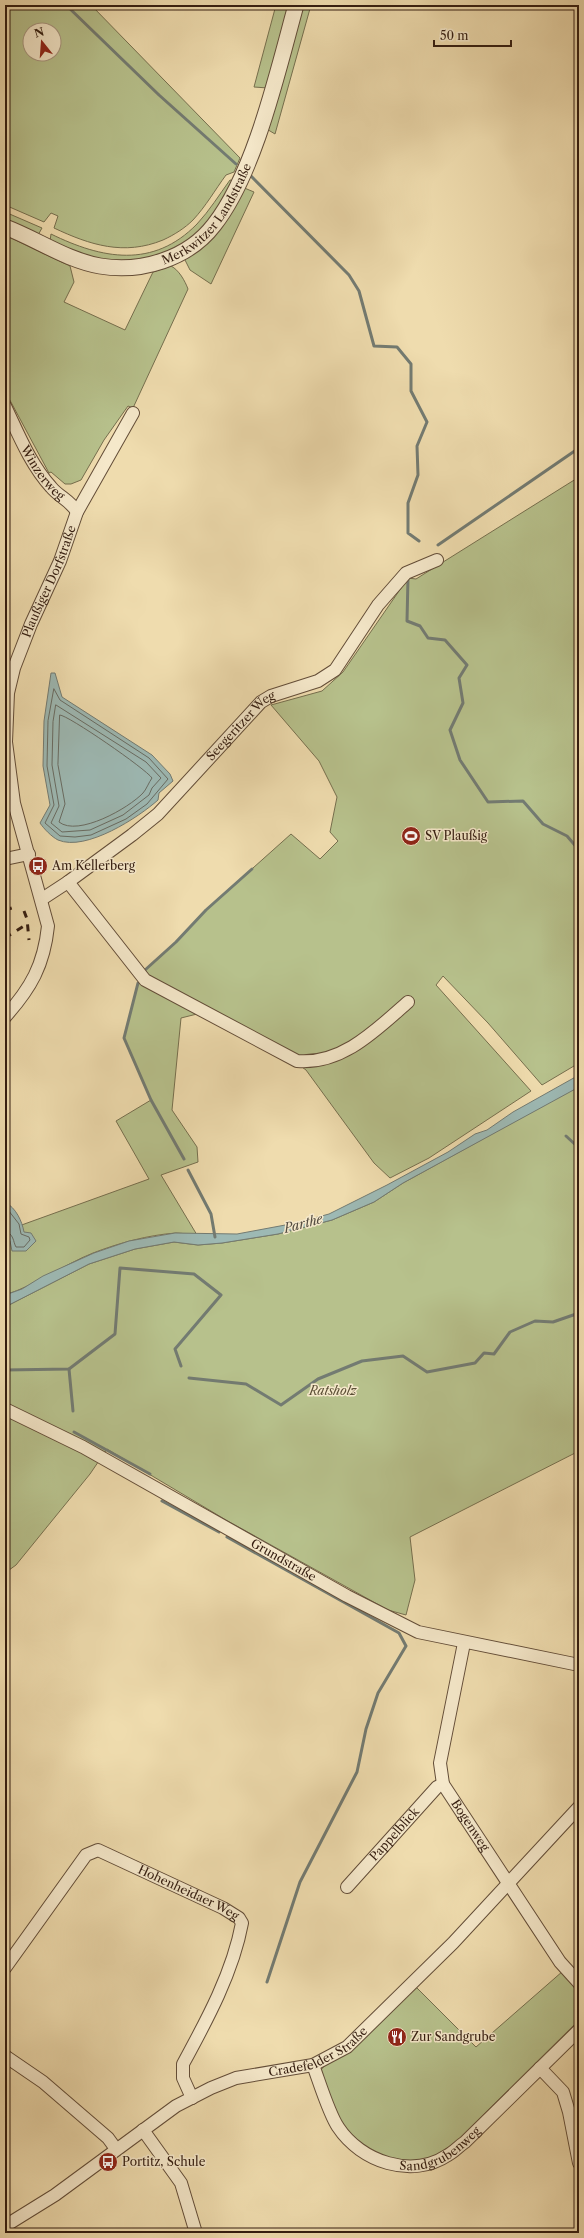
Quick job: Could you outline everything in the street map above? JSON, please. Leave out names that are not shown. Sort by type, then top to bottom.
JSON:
[{"type":"street","name":"Merkwitzer Landstraße","points":[[5,227],[85,263],[116,268],[144,266],[175,256],[198,241],[214,226],[225,210],[245,170],[260,130],[296,5]]},
{"type":"street","name":"Winzerweg","points":[[5,406],[36,466],[51,488],[72,503],[77,512]]},
{"type":"street","name":"Plaußiger Dorfstraße","points":[[5,1017],[27,991],[41,963],[46,944],[48,926],[42,899],[7,775],[6,742],[8,693],[14,668],[31,624],[60,561],[77,512],[133,413]]},
{"type":"street","name":"Seegeritzer Weg","points":[[42,899],[68,882],[158,814],[261,702],[271,696],[318,681],[335,670],[348,654],[378,605],[406,573],[437,560]]},
{"type":"street","points":[[5,859],[29,854]]},
{"type":"street","points":[[68,882],[146,980],[297,1061],[313,1062],[331,1058],[348,1050],[408,1002]]},
{"type":"street","name":"Grundstraße","points":[[5,1409],[83,1447],[347,1596],[418,1632],[464,1643],[579,1665]]},
{"type":"street","name":"Bogenweg","points":[[464,1643],[440,1763],[443,1784],[560,1962],[579,1983]]},
{"type":"street","name":"Pappelblick","points":[[346,1887],[437,1787],[443,1784]]},
{"type":"street","name":"Cradefelder Straße","points":[[5,2226],[55,2194],[176,2106],[236,2078],[313,2065],[347,2047],[453,1943],[579,1807]]},
{"type":"street","name":"Hohenheidaer Weg","points":[[5,1968],[86,1855],[98,1850],[223,1908],[239,1918],[242,1922],[240,1934],[224,1982],[183,2064],[183,2078],[192,2098]]},
{"type":"street","name":"Sandgrubenweg","points":[[313,2065],[338,2127],[362,2152],[384,2164],[407,2166],[426,2164],[448,2156],[579,2030]]},
{"type":"street","points":[[5,2056],[43,2082],[108,2138],[116,2149]]},
{"type":"street","points":[[540,2068],[563,2092],[569,2112],[579,2163]]},
{"type":"street","points":[[143,2130],[181,2183],[196,2233]]},
{"type":"green space","points":[[5,5],[91,5],[240,158],[234,172],[226,175],[193,220],[183,229],[171,236],[149,245],[121,248],[81,239],[54,228],[58,216],[51,213],[44,222],[5,205]]},
{"type":"green space","points":[[276,5],[292,5],[268,88],[254,87]]},
{"type":"green space","points":[[301,5],[311,5],[275,134],[265,128]]},
{"type":"green space","points":[[230,180],[235,181],[223,202],[195,235],[160,255],[140,260],[117,261],[92,258],[76,253],[50,241],[51,234],[70,243],[108,254],[145,254],[163,248],[180,238],[197,224]]},
{"type":"green space","points":[[242,187],[254,192],[211,284],[190,270],[185,260]]},
{"type":"green space","points":[[5,212],[42,228],[38,235],[5,219]]},
{"type":"green space","points":[[5,235],[70,266],[74,282],[64,302],[125,330],[153,272],[171,266],[179,273],[188,289],[133,408],[128,406],[104,440],[81,480],[71,484],[65,484],[51,472],[49,473],[5,391]]},
{"type":"green space","points":[[579,477],[579,1063],[542,1085],[488,1023],[443,976],[436,985],[531,1091],[429,1158],[390,1178],[374,1163],[306,1070],[295,1062],[201,1013],[181,1018],[172,1110],[197,1147],[198,1162],[161,1175],[197,1235],[176,1233],[165,1234],[113,1246],[93,1253],[28,1286],[5,1295],[5,1231],[149,1179],[116,1121],[151,1100],[124,1038],[138,983],[145,970],[176,942],[206,910],[291,834],[320,859],[338,841],[330,832],[337,797],[319,761],[271,705],[322,691],[343,672],[408,578],[416,579]]},
{"type":"green space","name":"Ratsholz","points":[[579,1086],[579,1451],[410,1537],[415,1580],[406,1615],[388,1610],[226,1520],[107,1449],[90,1474],[16,1565],[5,1573],[5,1307],[89,1264],[135,1249],[174,1242],[198,1245],[222,1243],[278,1234],[332,1220],[374,1202],[403,1183]]},
{"type":"green space","points":[[563,1971],[579,1989],[579,2020],[454,2144],[431,2158],[406,2162],[376,2155],[342,2127],[320,2071],[326,2064],[416,1987],[476,2047]]},
{"type":"water","points":[[51,673],[55,673],[62,697],[152,755],[170,774],[173,781],[159,793],[158,800],[138,815],[111,831],[83,841],[70,842],[58,840],[48,833],[40,823],[50,805],[43,766],[44,721]]},
{"type":"water","name":"Parthe","points":[[579,1075],[579,1087],[403,1183],[374,1202],[332,1220],[278,1234],[222,1243],[198,1245],[174,1242],[135,1249],[89,1264],[5,1307],[5,1295],[22,1289],[43,1276],[94,1253],[129,1241],[175,1233],[237,1234],[296,1223],[329,1214],[448,1152],[475,1134],[487,1130],[513,1112]]},
{"type":"water","points":[[5,1202],[18,1215],[24,1232],[31,1233],[36,1241],[26,1251],[12,1251],[10,1241],[5,1234]]},
{"type":"waterway","points":[[66,5],[159,95],[236,164]]},
{"type":"waterway","points":[[251,176],[349,275],[359,291],[374,346],[397,347],[411,364],[411,391],[427,422],[417,446],[418,475],[408,503],[408,533],[419,541]]},
{"type":"waterway","points":[[438,545],[579,448]]},
{"type":"waterway","points":[[408,578],[407,621],[420,626],[428,638],[445,640],[467,665],[459,678],[463,703],[450,730],[460,760],[488,802],[523,801],[543,824],[567,836],[579,850]]},
{"type":"waterway","points":[[145,970],[176,942],[206,910],[252,869]]},
{"type":"waterway","points":[[138,983],[124,1038],[151,1100],[184,1159]]},
{"type":"waterway","points":[[566,1136],[579,1148]]},
{"type":"waterway","points":[[188,1170],[211,1214],[215,1237]]},
{"type":"waterway","points":[[5,1370],[69,1369],[115,1334],[120,1268],[194,1274],[221,1295],[175,1349],[181,1366]]},
{"type":"waterway","points":[[189,1378],[246,1384],[281,1405],[318,1379],[362,1361],[403,1356],[427,1372],[475,1363],[484,1353],[494,1354],[510,1332],[535,1321],[553,1322],[579,1313]]},
{"type":"waterway","points":[[69,1369],[73,1411]]},
{"type":"waterway","points":[[74,1432],[150,1474]]},
{"type":"waterway","points":[[162,1501],[219,1532]]},
{"type":"waterway","points":[[227,1537],[399,1633],[406,1646],[378,1693],[366,1729],[357,1772],[300,1882],[267,1982]]},
{"type":"railway","points":[[5,910],[15,907]]},
{"type":"railway","points":[[24,911],[27,919],[29,940]]},
{"type":"railway","points":[[5,938],[27,924]]},
{"type":"place","name":"SV Plaußig","points":[[411,836]]},
{"type":"place","name":"Am Kellerberg","points":[[38,866]]},
{"type":"place","name":"Zur Sandgrube","points":[[397,2037]]},
{"type":"place","name":"Portitz, Schule","points":[[108,2162]]}]
